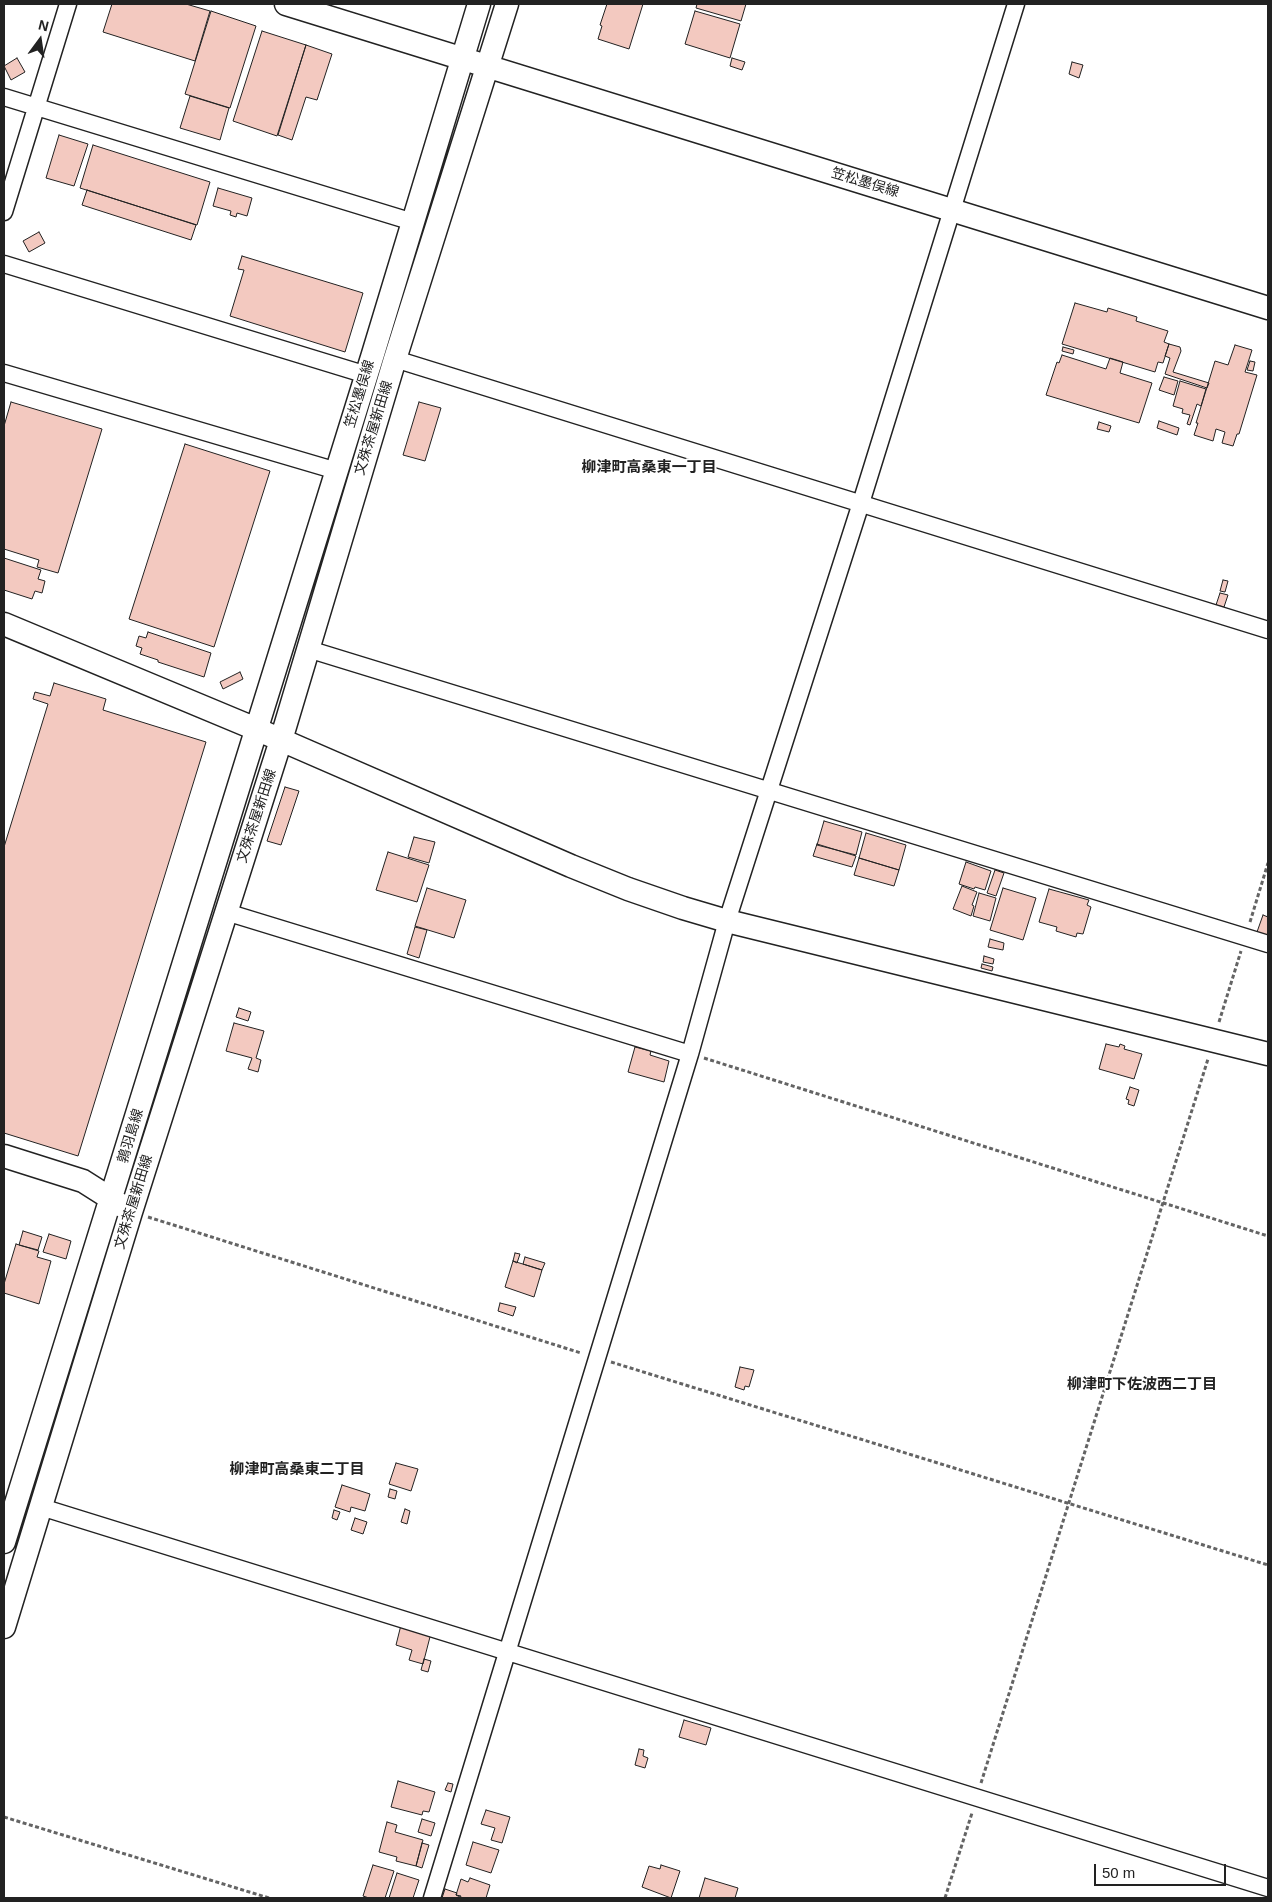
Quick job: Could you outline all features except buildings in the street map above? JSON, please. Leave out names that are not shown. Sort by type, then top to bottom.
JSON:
[{"type":"main road","name":"笠松墨俣線","points":[[286,4],[1268,308]]},
{"type":"main road","points":[[462,58],[479,4]]},
{"type":"main road","name":"文殊茶屋新田線","points":[[4,1627],[131,1212],[281,740],[395,359],[507,4]]},
{"type":"main road","name":"笠松墨俣線","points":[[256,729],[462,58]]},
{"type":"main road","points":[[4,624],[256,729],[628,889],[683,908],[1268,1054]]},
{"type":"main road","name":"鶉羽島線","points":[[4,1542],[10,1498],[112,1198],[256,729]]},
{"type":"main road","points":[[4,1156],[83,1181],[131,1212]]},
{"type":"street","points":[[4,212],[68,4]]},
{"type":"street","points":[[432,1898],[690,1054],[726,920],[861,503],[1016,4]]},
{"type":"street","points":[[4,97],[412,222]]},
{"type":"street","points":[[4,264],[357,372]]},
{"type":"street","points":[[395,359],[1268,630]]},
{"type":"street","points":[[4,373],[337,470]]},
{"type":"street","points":[[308,649],[1268,944]]},
{"type":"street","points":[[226,912],[690,1054]]},
{"type":"street","points":[[40,1506],[1268,1888]]},
{"type":"path","points":[[945,1898],[1214,1040]]},
{"type":"path","points":[[690,1054],[1268,1236]]},
{"type":"path","points":[[131,1212],[1268,1565]]},
{"type":"path","points":[[4,1816],[269,1898]]},
{"type":"district","name":"柳津町高桑東一丁目","points":[[649,468]]},
{"type":"district","name":"柳津町下佐波西二丁目","points":[[1142,1385]]},
{"type":"district","name":"柳津町高桑東二丁目","points":[[297,1470]]}]
